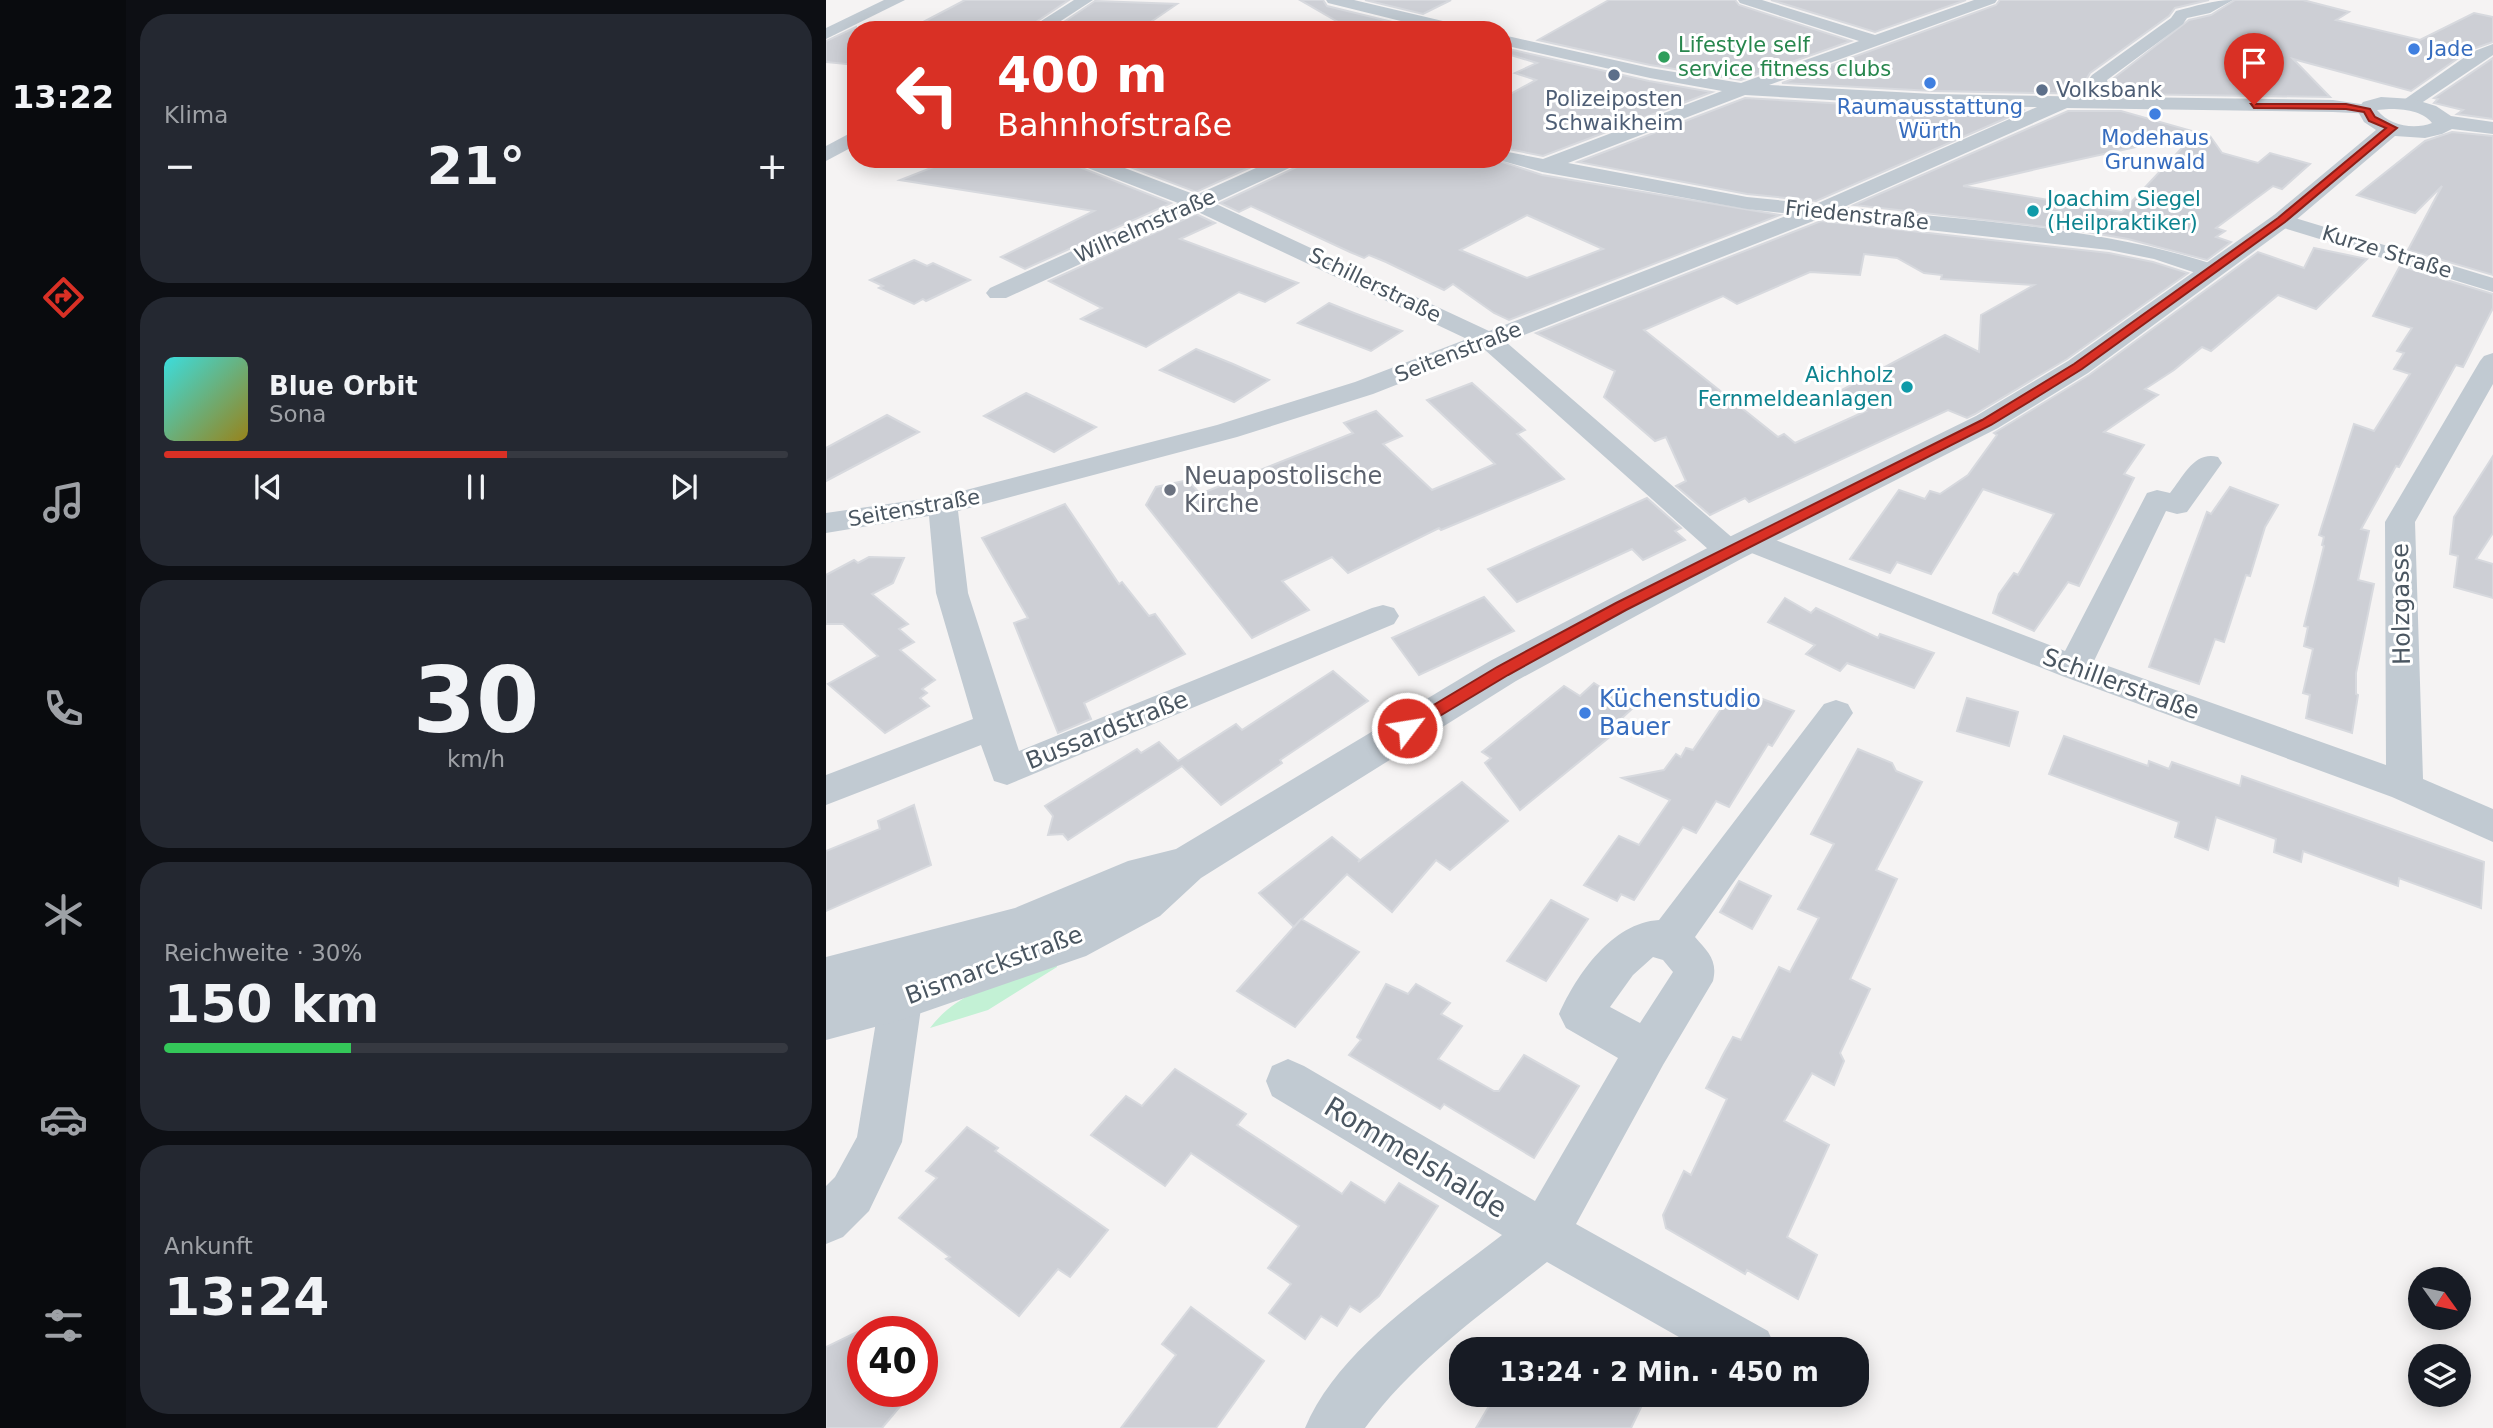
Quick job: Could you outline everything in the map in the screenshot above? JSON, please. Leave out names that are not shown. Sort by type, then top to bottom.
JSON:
[{"type":"street","points":[[853,21],[897,0]]},
{"type":"street","points":[[1050,21],[1085,0]]},
{"type":"street","points":[[1334,0],[1418,21]]},
{"type":"street","points":[[1368,21],[1406,0]]},
{"type":"street","points":[[1542,166],[1874,40],[1989,0]]},
{"type":"street","points":[[2168,0],[2182,14]]},
{"type":"street","points":[[2121,103],[2101,89],[2098,79],[2165,31],[2182,14],[2204,10],[2225,0]]},
{"type":"street","points":[[1752,1],[1874,40]]},
{"type":"street","points":[[826,34],[847,24]]},
{"type":"street","points":[[826,41],[846,43]]},
{"type":"street","points":[[1512,42],[1650,73],[1743,89],[1874,98],[2333,106],[2367,110],[2381,103],[2407,104],[2429,110],[2443,121],[2493,128]]},
{"type":"street","points":[[1516,59],[1540,48]]},
{"type":"street","points":[[2407,104],[2478,56],[2493,49]]},
{"type":"street","name":"Seitenstraße","points":[[826,523],[943,505],[1227,431],[1364,388],[1816,212],[2064,102]]},
{"type":"street","points":[[2367,110],[2372,119],[2392,128],[2434,130],[2443,126],[2443,121]]},
{"type":"street","points":[[836,126],[847,127]]},
{"type":"street","name":"Bismarckstraße","points":[[826,978],[904,979],[1070,942],[1144,903],[1186,865],[1503,671],[1739,546],[1987,422],[2078,367],[2282,220],[2392,128]]},
{"type":"street","points":[[826,155],[847,142]]},
{"type":"street","name":"Friedenstraße","points":[[1512,159],[1674,191],[1816,212],[2109,243],[2160,254],[2211,271]]},
{"type":"street","name":"Schillerstraße","points":[[1106,168],[1197,203],[1489,340],[1739,546],[2405,787],[2493,826]]},
{"type":"street","name":"Wilhelmstraße","points":[[998,293],[1273,168]]},
{"type":"street","name":"Kurze Straße","points":[[2282,220],[2493,285]]},
{"type":"street","name":"Holzgasse","points":[[2405,787],[2400,522],[2493,361]]},
{"type":"street","points":[[2074,667],[2157,499],[2177,505],[2208,463]]},
{"type":"street","name":"Bussardstraße","points":[[943,505],[953,593],[1007,771],[1383,616]]},
{"type":"street","points":[[1647,1050],[1581,1014],[1631,946],[1653,937],[1669,939],[1836,713]]},
{"type":"street","points":[[826,790],[993,726]]},
{"type":"street","name":"Rommelshalde","points":[[1332,1428],[1370,1377],[1407,1343],[1544,1233],[1647,1050],[1692,981],[1695,968],[1686,954],[1669,939]]},
{"type":"street","points":[[826,1220],[852,1194],[879,1142],[904,979]]},
{"type":"street","name":"Bismarckstraße","points":[[826,1018],[904,979]]},
{"type":"street","name":"Rommelshalde","points":[[1288,1082],[1544,1233],[1728,1337]]},
{"type":"green space","points":[[1056,961],[1057,967],[988,1010],[930,1028],[956,1003],[971,994]]},
{"type":"building","points":[[965,0],[1069,0],[1038,21],[925,21]]},
{"type":"building","points":[[1300,0],[1323,0],[1327,6],[1389,21],[1336,21]]},
{"type":"building","points":[[1365,0],[1451,0],[1423,14]]},
{"type":"building","points":[[1609,0],[1735,0],[1739,5],[1851,41],[1741,80],[1650,65],[1538,40]]},
{"type":"building","points":[[1771,0],[1966,0],[1875,32]]},
{"type":"building","points":[[2000,0],[2209,0],[2175,8],[2169,16],[2090,73],[2086,80],[2094,94],[1933,91],[1782,83],[1996,5]]},
{"type":"building","points":[[2235,0],[2303,0],[2349,12],[2336,20],[2420,40],[2474,13],[2493,17],[2493,42],[2470,50],[2411,91],[2293,59],[2330,97],[2126,94],[2111,84],[2110,81],[2189,20],[2211,15]]},
{"type":"building","points":[[1095,1],[1177,4],[1152,21],[1065,21]]},
{"type":"building","points":[[847,31],[847,64],[826,62],[826,41]]},
{"type":"building","points":[[1512,50],[1712,92],[1543,156],[1512,150],[1512,93],[1536,80],[1515,73],[1537,63],[1512,55]]},
{"type":"building","points":[[2493,58],[2493,119],[2457,114],[2463,110],[2434,103],[2438,99],[2434,98]]},
{"type":"building","points":[[1745,98],[1933,109],[2025,110],[1816,201],[1747,194],[1578,162]]},
{"type":"building","points":[[2068,111],[2121,111],[2210,136],[2222,153],[2258,163],[2270,153],[2310,164],[2282,189],[2273,186],[2216,228],[2225,231],[2216,237],[2231,242],[2207,260],[2128,239],[2081,231],[1854,205]],"holes":[[[2195,134],[2122,212],[1963,186]]]},
{"type":"building","points":[[2452,132],[2493,136],[2493,275],[2408,250],[2442,186],[2415,213],[2357,195],[2425,141]]},
{"type":"building","points":[[1512,165],[1542,175],[1780,215],[1509,320],[1494,313],[1453,284],[1444,290],[1369,255],[1364,258],[1350,252],[1251,206],[1239,212],[1220,203],[1295,168],[1512,168]],"holes":[[[1527,215],[1603,249],[1527,278],[1460,250]]]},
{"type":"building","points":[[931,168],[1082,168],[1171,203],[1025,269],[1001,257],[1094,211],[900,180]]},
{"type":"building","points":[[1133,168],[1249,168],[1196,192]]},
{"type":"building","points":[[1196,214],[1215,223],[1180,239],[1298,283],[1265,302],[1239,292],[1146,347],[1081,319],[1102,308],[1049,281]]},
{"type":"building","points":[[1821,221],[2109,253],[2188,273],[2067,359],[1975,414],[1967,418],[1948,410],[1749,502],[1745,498],[1710,515],[1676,486],[1686,481],[1666,437],[1655,441],[1604,397],[1615,371],[1536,333]],"holes":[[[1864,254],[1897,258],[1924,273],[1942,275],[1941,279],[2034,285],[1981,315],[1979,352],[1945,335],[1836,393],[1866,411],[1795,443],[1784,434],[1778,437],[1644,330],[1723,296],[1737,304],[1810,272],[1860,275]]]},
{"type":"building","points":[[2314,248],[2367,259],[2316,309],[2278,295],[2211,351],[2202,347],[2145,389],[2158,395],[2104,432],[2144,445],[2124,474],[2134,478],[2079,586],[2068,582],[2034,631],[1993,613],[1999,594],[2014,573],[2018,575],[2054,514],[1983,489],[1931,574],[1897,562],[1890,573],[1850,559],[1899,490],[1925,499],[1930,491],[1940,494],[1968,475],[1997,435],[1994,433],[2089,375],[2258,252],[2304,268]]},
{"type":"building","points":[[914,260],[927,266],[933,263],[970,280],[914,304],[879,288],[883,286],[870,280]]},
{"type":"building","points":[[2400,266],[2493,294],[2493,308],[2463,367],[2456,365],[2454,368],[2361,529],[2369,531],[2358,580],[2374,584],[2356,673],[2358,695],[2352,733],[2306,718],[2310,695],[2303,693],[2313,649],[2304,646],[2308,627],[2304,626],[2324,546],[2324,537],[2319,535],[2354,424],[2374,431],[2410,374],[2394,369],[2404,353],[2397,351],[2412,328],[2373,316]]},
{"type":"building","points":[[1329,303],[1402,331],[1371,351],[1298,323]]},
{"type":"building","points":[[1196,349],[1269,380],[1234,402],[1160,370]]},
{"type":"building","points":[[1472,383],[1525,430],[1517,434],[1564,479],[1441,530],[1439,528],[1348,573],[1332,557],[1282,581],[1309,610],[1252,638],[1146,505],[1156,487],[1188,480],[1200,494],[1353,433],[1344,423],[1376,411],[1402,436],[1383,444],[1432,490],[1495,464],[1427,400]]},
{"type":"building","points":[[1026,393],[1096,427],[1054,452],[984,416]]},
{"type":"building","points":[[887,415],[919,432],[826,481],[826,448]]},
{"type":"building","points":[[2493,456],[2493,533],[2476,559],[2493,564],[2493,598],[2454,587],[2458,556],[2450,554],[2454,517]]},
{"type":"building","points":[[2230,487],[2278,505],[2265,527],[2250,576],[2246,575],[2224,642],[2215,639],[2199,684],[2149,667],[2207,512],[2211,514]]},
{"type":"building","points":[[1647,498],[1681,528],[1675,531],[1685,540],[1643,560],[1632,549],[1517,602],[1488,569]]},
{"type":"building","points":[[1065,504],[1119,584],[1122,582],[1149,616],[1155,614],[1185,654],[1084,703],[1091,719],[1058,733],[1014,623],[1028,618],[982,538]]},
{"type":"building","points":[[869,557],[904,558],[893,583],[872,594],[908,624],[899,629],[914,642],[900,650],[935,680],[922,689],[927,693],[920,698],[929,706],[885,733],[828,684],[878,656],[843,624],[826,624],[826,575],[854,560],[858,563]]},
{"type":"building","points":[[1484,597],[1514,631],[1419,675],[1392,638]]},
{"type":"building","points":[[1785,598],[1811,613],[1816,608],[1878,638],[1880,634],[1934,653],[1914,688],[1847,663],[1840,671],[1806,654],[1815,645],[1768,622]]},
{"type":"building","points":[[1333,671],[1368,701],[1280,760],[1282,763],[1221,805],[1182,766],[1068,840],[1063,834],[1048,835],[1053,816],[1045,806],[1137,749],[1141,753],[1159,742],[1178,761],[1236,724],[1242,730]]},
{"type":"building","points":[[1594,683],[1633,708],[1622,718],[1628,722],[1520,810],[1485,763],[1491,758],[1482,752],[1564,686],[1580,696]]},
{"type":"building","points":[[1739,690],[1794,711],[1772,746],[1768,744],[1729,807],[1716,801],[1696,833],[1683,827],[1634,900],[1621,894],[1617,901],[1584,885],[1619,836],[1639,845],[1670,800],[1622,778],[1664,770],[1676,754],[1681,757],[1686,748],[1693,750],[1721,709],[1726,692]]},
{"type":"building","points":[[1967,698],[2018,712],[2009,746],[1957,731]]},
{"type":"building","points":[[2064,736],[2148,766],[2149,761],[2169,769],[2172,762],[2240,786],[2242,776],[2484,862],[2481,908],[2399,878],[2398,886],[2303,851],[2301,862],[2274,852],[2276,839],[2216,817],[2208,850],[2175,837],[2179,822],[2049,774]]},
{"type":"building","points":[[1858,749],[1892,763],[1896,771],[1922,782],[1876,870],[1897,879],[1850,979],[1870,989],[1840,1053],[1844,1061],[1834,1085],[1812,1073],[1784,1121],[1829,1145],[1787,1237],[1817,1255],[1798,1299],[1747,1270],[1745,1274],[1666,1228],[1663,1215],[1684,1171],[1691,1175],[1727,1099],[1706,1088],[1724,1053],[1733,1037],[1741,1040],[1779,967],[1790,972],[1819,918],[1798,909],[1834,844],[1811,834]]},
{"type":"building","points":[[1462,782],[1508,821],[1450,870],[1436,860],[1392,912],[1347,874],[1294,927],[1259,893],[1332,837],[1360,860],[1358,862]]},
{"type":"building","points":[[914,805],[931,865],[826,911],[826,851],[880,829],[878,821]]},
{"type":"building","points":[[1739,881],[1771,896],[1752,929],[1720,912]]},
{"type":"building","points":[[1551,900],[1588,919],[1546,981],[1507,961]]},
{"type":"building","points":[[1301,919],[1359,952],[1295,1027],[1237,991]]},
{"type":"building","points":[[1386,984],[1408,994],[1416,984],[1450,1003],[1441,1014],[1462,1026],[1438,1059],[1494,1091],[1499,1091],[1524,1055],[1579,1086],[1534,1158],[1444,1104],[1440,1109],[1349,1055],[1361,1040],[1357,1037]]},
{"type":"building","points":[[1175,1069],[1246,1114],[1237,1125],[1342,1194],[1351,1182],[1385,1203],[1399,1183],[1438,1206],[1379,1296],[1360,1312],[1350,1306],[1337,1326],[1321,1316],[1305,1339],[1269,1313],[1291,1284],[1268,1268],[1299,1226],[1191,1153],[1165,1186],[1091,1135],[1126,1096],[1142,1106]]},
{"type":"building","points":[[967,1127],[998,1148],[995,1151],[1108,1230],[1070,1277],[1058,1269],[1019,1316],[899,1218],[937,1178],[926,1171]]},
{"type":"building","points":[[1191,1307],[1264,1361],[1216,1428],[1121,1428],[1176,1355],[1162,1344]]},
{"type":"building","points":[[847,1337],[847,1407],[900,1407],[882,1428],[826,1428],[826,1347]]},
{"type":"building","points":[[1488,1407],[1641,1407],[1631,1428],[1476,1428]]},
{"type":"place","name":"Jade","points":[[2414,49]]},
{"type":"place","name":"Lifestyle self service fitness clubs","points":[[1664,57]]},
{"type":"place","name":"Polizeiposten Schwaikheim","points":[[1614,75]]},
{"type":"place","name":"Raumausstattung Würth","points":[[1930,83]]},
{"type":"place","name":"Volksbank","points":[[2042,90]]},
{"type":"place","name":"Modehaus Grunwald","points":[[2155,114]]},
{"type":"place","name":"Joachim Siegel (Heilpraktiker)","points":[[2033,211]]},
{"type":"place","name":"Aichholz Fernmeldeanlagen","points":[[1907,387]]},
{"type":"place","name":"Neuapostolische Kirche","points":[[1170,490]]},
{"type":"place","name":"Küchenstudio Bauer","points":[[1585,713]]},
{"type":"route","points":[[1407,728],[1503,671],[1621,607],[1987,422],[2078,367],[2282,220],[2392,128],[2372,119],[2367,110],[2333,106],[2254,105]]}]
